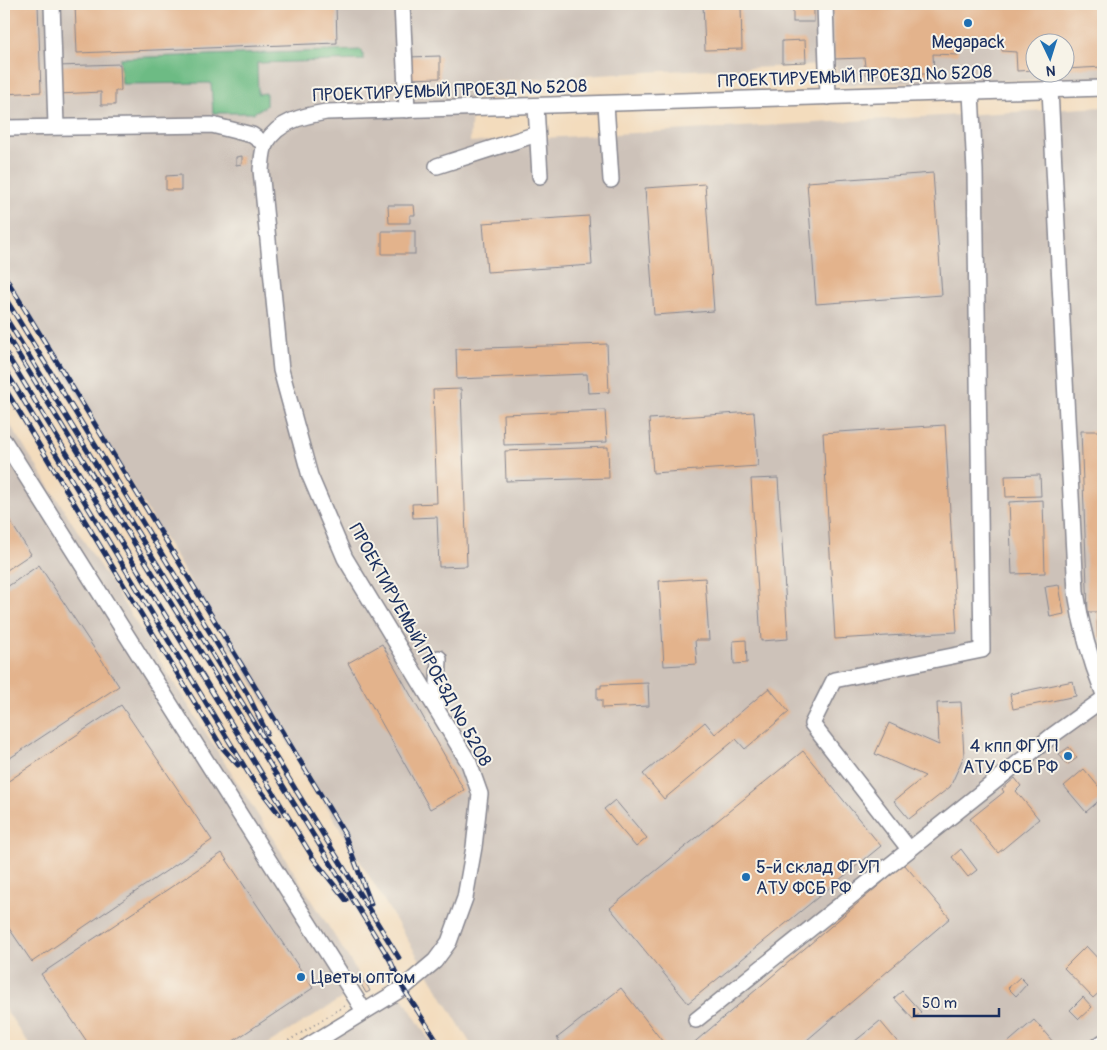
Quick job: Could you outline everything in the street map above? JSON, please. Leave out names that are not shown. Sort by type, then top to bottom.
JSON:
[{"type":"street","points":[[52,4],[56,126]]},
{"type":"street","points":[[402,4],[406,110]]},
{"type":"street","points":[[825,4],[828,97]]},
{"type":"street","name":"ПРОЕКТИРУЕМЫЙ ПРОЕЗД № 5208","points":[[308,1046],[403,988],[435,961],[449,942],[465,898],[480,794],[469,763],[345,558],[310,476],[281,370],[261,170],[265,144],[279,128],[301,116],[326,112],[1103,88]]},
{"type":"street","points":[[1050,90],[1076,592],[1080,626],[1103,692]]},
{"type":"street","points":[[910,849],[812,724],[834,680],[982,650],[975,172],[971,92]]},
{"type":"street","points":[[606,104],[611,180]]},
{"type":"street","points":[[536,106],[540,176]]},
{"type":"street","points":[[4,128],[212,125],[252,135],[265,144]]},
{"type":"street","points":[[437,166],[537,134]]},
{"type":"street","points":[[4,441],[364,1011]]},
{"type":"street","points":[[438,710],[440,658]]},
{"type":"street","points":[[696,1020],[1052,735],[1103,699]]},
{"type":"street","points":[[1098,1046],[1103,1042]]},
{"type":"shaded area","points":[[4,4],[1103,4],[1103,78],[1074,79],[1074,32],[1024,32],[1024,80],[839,85],[836,66],[827,65],[663,71],[474,83],[470,142],[1103,107],[1103,1046],[472,1046],[4,274]]},
{"type":"shaded area","points":[[4,415],[365,984],[264,1046],[30,1046],[4,1007]]},
{"type":"shaded area","points":[[401,995],[433,1046],[319,1046]]},
{"type":"green space","points":[[362,50],[364,60],[257,63],[258,94],[266,93],[266,106],[253,113],[213,113],[211,83],[122,84],[120,58]]},
{"type":"building","points":[[4,4],[38,4],[41,92],[4,94]]},
{"type":"building","points":[[75,4],[336,4],[337,43],[77,53]]},
{"type":"building","points":[[703,4],[741,4],[742,49],[705,50]]},
{"type":"building","points":[[793,4],[814,4],[814,22],[793,22]]},
{"type":"building","name":"Megapack","points":[[832,4],[1103,4],[1103,67],[1074,68],[1074,32],[1024,32],[1024,71],[1017,71],[1016,52],[1002,51],[1002,42],[957,42],[958,55],[933,54],[934,74],[866,74],[864,58],[834,59]]},
{"type":"building","points":[[805,40],[806,62],[782,63],[782,41]]},
{"type":"building","points":[[440,56],[440,78],[407,79],[407,57]]},
{"type":"building","points":[[120,64],[121,91],[115,91],[115,105],[101,105],[101,92],[58,94],[57,66]]},
{"type":"building","points":[[242,156],[242,164],[236,165],[236,157]]},
{"type":"building","points":[[933,173],[942,295],[816,304],[807,182]]},
{"type":"building","points":[[181,175],[181,190],[166,190],[166,176]]},
{"type":"building","points":[[705,184],[714,311],[654,315],[645,188]]},
{"type":"building","points":[[388,205],[414,205],[415,215],[410,215],[410,223],[389,223]]},
{"type":"building","points":[[589,216],[592,265],[487,272],[483,223]]},
{"type":"building","points":[[382,231],[415,231],[415,254],[382,254]]},
{"type":"building","points":[[607,344],[609,392],[588,393],[587,374],[457,379],[456,349]]},
{"type":"building","points":[[461,389],[467,566],[439,567],[437,517],[413,518],[412,504],[437,503],[433,390]]},
{"type":"building","points":[[605,410],[607,442],[504,445],[503,414]]},
{"type":"building","points":[[754,412],[758,466],[653,473],[649,419]]},
{"type":"building","points":[[945,425],[957,632],[835,639],[823,433]]},
{"type":"building","points":[[1081,431],[1103,431],[1103,638],[1098,638],[1097,612],[1088,612]]},
{"type":"building","points":[[608,447],[609,478],[506,481],[505,451]]},
{"type":"building","points":[[1040,475],[1041,496],[1006,497],[1005,476]]},
{"type":"building","points":[[778,478],[788,639],[761,641],[751,479]]},
{"type":"building","points":[[1043,500],[1045,573],[1012,574],[1009,502]]},
{"type":"building","points":[[4,512],[31,554],[4,572]]},
{"type":"building","points":[[39,565],[119,686],[4,762],[4,589]]},
{"type":"building","points":[[705,578],[709,640],[695,640],[697,664],[664,666],[659,581]]},
{"type":"building","points":[[1059,585],[1064,614],[1050,617],[1045,587]]},
{"type":"building","points":[[746,640],[747,663],[734,664],[733,641]]},
{"type":"building","points":[[382,644],[464,790],[430,809],[348,663]]},
{"type":"building","points":[[1073,681],[1076,696],[1013,709],[1010,694]]},
{"type":"building","points":[[648,683],[649,706],[602,708],[602,700],[597,700],[597,688],[601,688],[601,685]]},
{"type":"building","points":[[769,688],[789,712],[745,749],[736,739],[664,799],[643,774],[705,722],[715,734]]},
{"type":"building","points":[[961,702],[964,756],[950,787],[909,819],[894,801],[925,776],[875,754],[889,723],[939,745],[937,703]]},
{"type":"building","points":[[121,705],[212,840],[32,962],[4,921],[4,784]]},
{"type":"building","name":"4 кпп ФГУП АТУ ФСБ РФ","points":[[1069,747],[1077,758],[1067,765],[1059,754]]},
{"type":"building","name":"5-й склад ФГУП АТУ ФСБ РФ","points":[[803,751],[881,846],[688,1003],[610,908]]},
{"type":"building","points":[[1084,769],[1103,792],[1103,797],[1086,812],[1064,786]]},
{"type":"building","points":[[1015,778],[1021,786],[1016,791],[1039,819],[998,853],[970,819],[1004,792],[1002,789]]},
{"type":"building","points":[[615,800],[647,838],[636,847],[604,809]]},
{"type":"building","points":[[961,849],[977,870],[968,877],[952,857]]},
{"type":"building","points":[[222,853],[313,988],[226,1046],[90,1046],[41,974]]},
{"type":"building","points":[[904,864],[950,918],[800,1046],[690,1046]]},
{"type":"building","points":[[1086,946],[1103,964],[1103,989],[1093,998],[1064,968]]},
{"type":"building","points":[[1020,977],[1027,984],[1016,996],[1008,988]]},
{"type":"building","points":[[365,981],[370,991],[366,993],[361,984]]},
{"type":"building","points":[[621,988],[666,1046],[563,1046],[557,1038]]},
{"type":"building","points":[[902,991],[921,1012],[913,1019],[894,998]]},
{"type":"building","points":[[1083,997],[1092,1007],[1079,1019],[1070,1010]]},
{"type":"building","points":[[1034,1020],[1054,1043],[1050,1046],[1004,1046]]},
{"type":"building","points":[[880,1021],[901,1046],[849,1046]]},
{"type":"railway","points":[[4,275],[344,833],[371,904]]},
{"type":"railway","points":[[4,296],[247,693],[267,733]]},
{"type":"railway","points":[[4,315],[399,958]]},
{"type":"railway","points":[[4,331],[390,960],[403,988],[440,1046]]},
{"type":"railway","points":[[4,350],[313,858],[346,900]]},
{"type":"railway","points":[[4,368],[252,779],[279,814]]},
{"type":"railway","points":[[4,387],[221,746],[238,765]]},
{"type":"place","name":"Megapack","points":[[968,23]]},
{"type":"place","name":"4 кпп ФГУП АТУ ФСБ РФ","points":[[1068,756]]},
{"type":"place","name":"5-й склад ФГУП АТУ ФСБ РФ","points":[[746,877]]},
{"type":"place","name":"Цветы оптом","points":[[301,977]]}]
